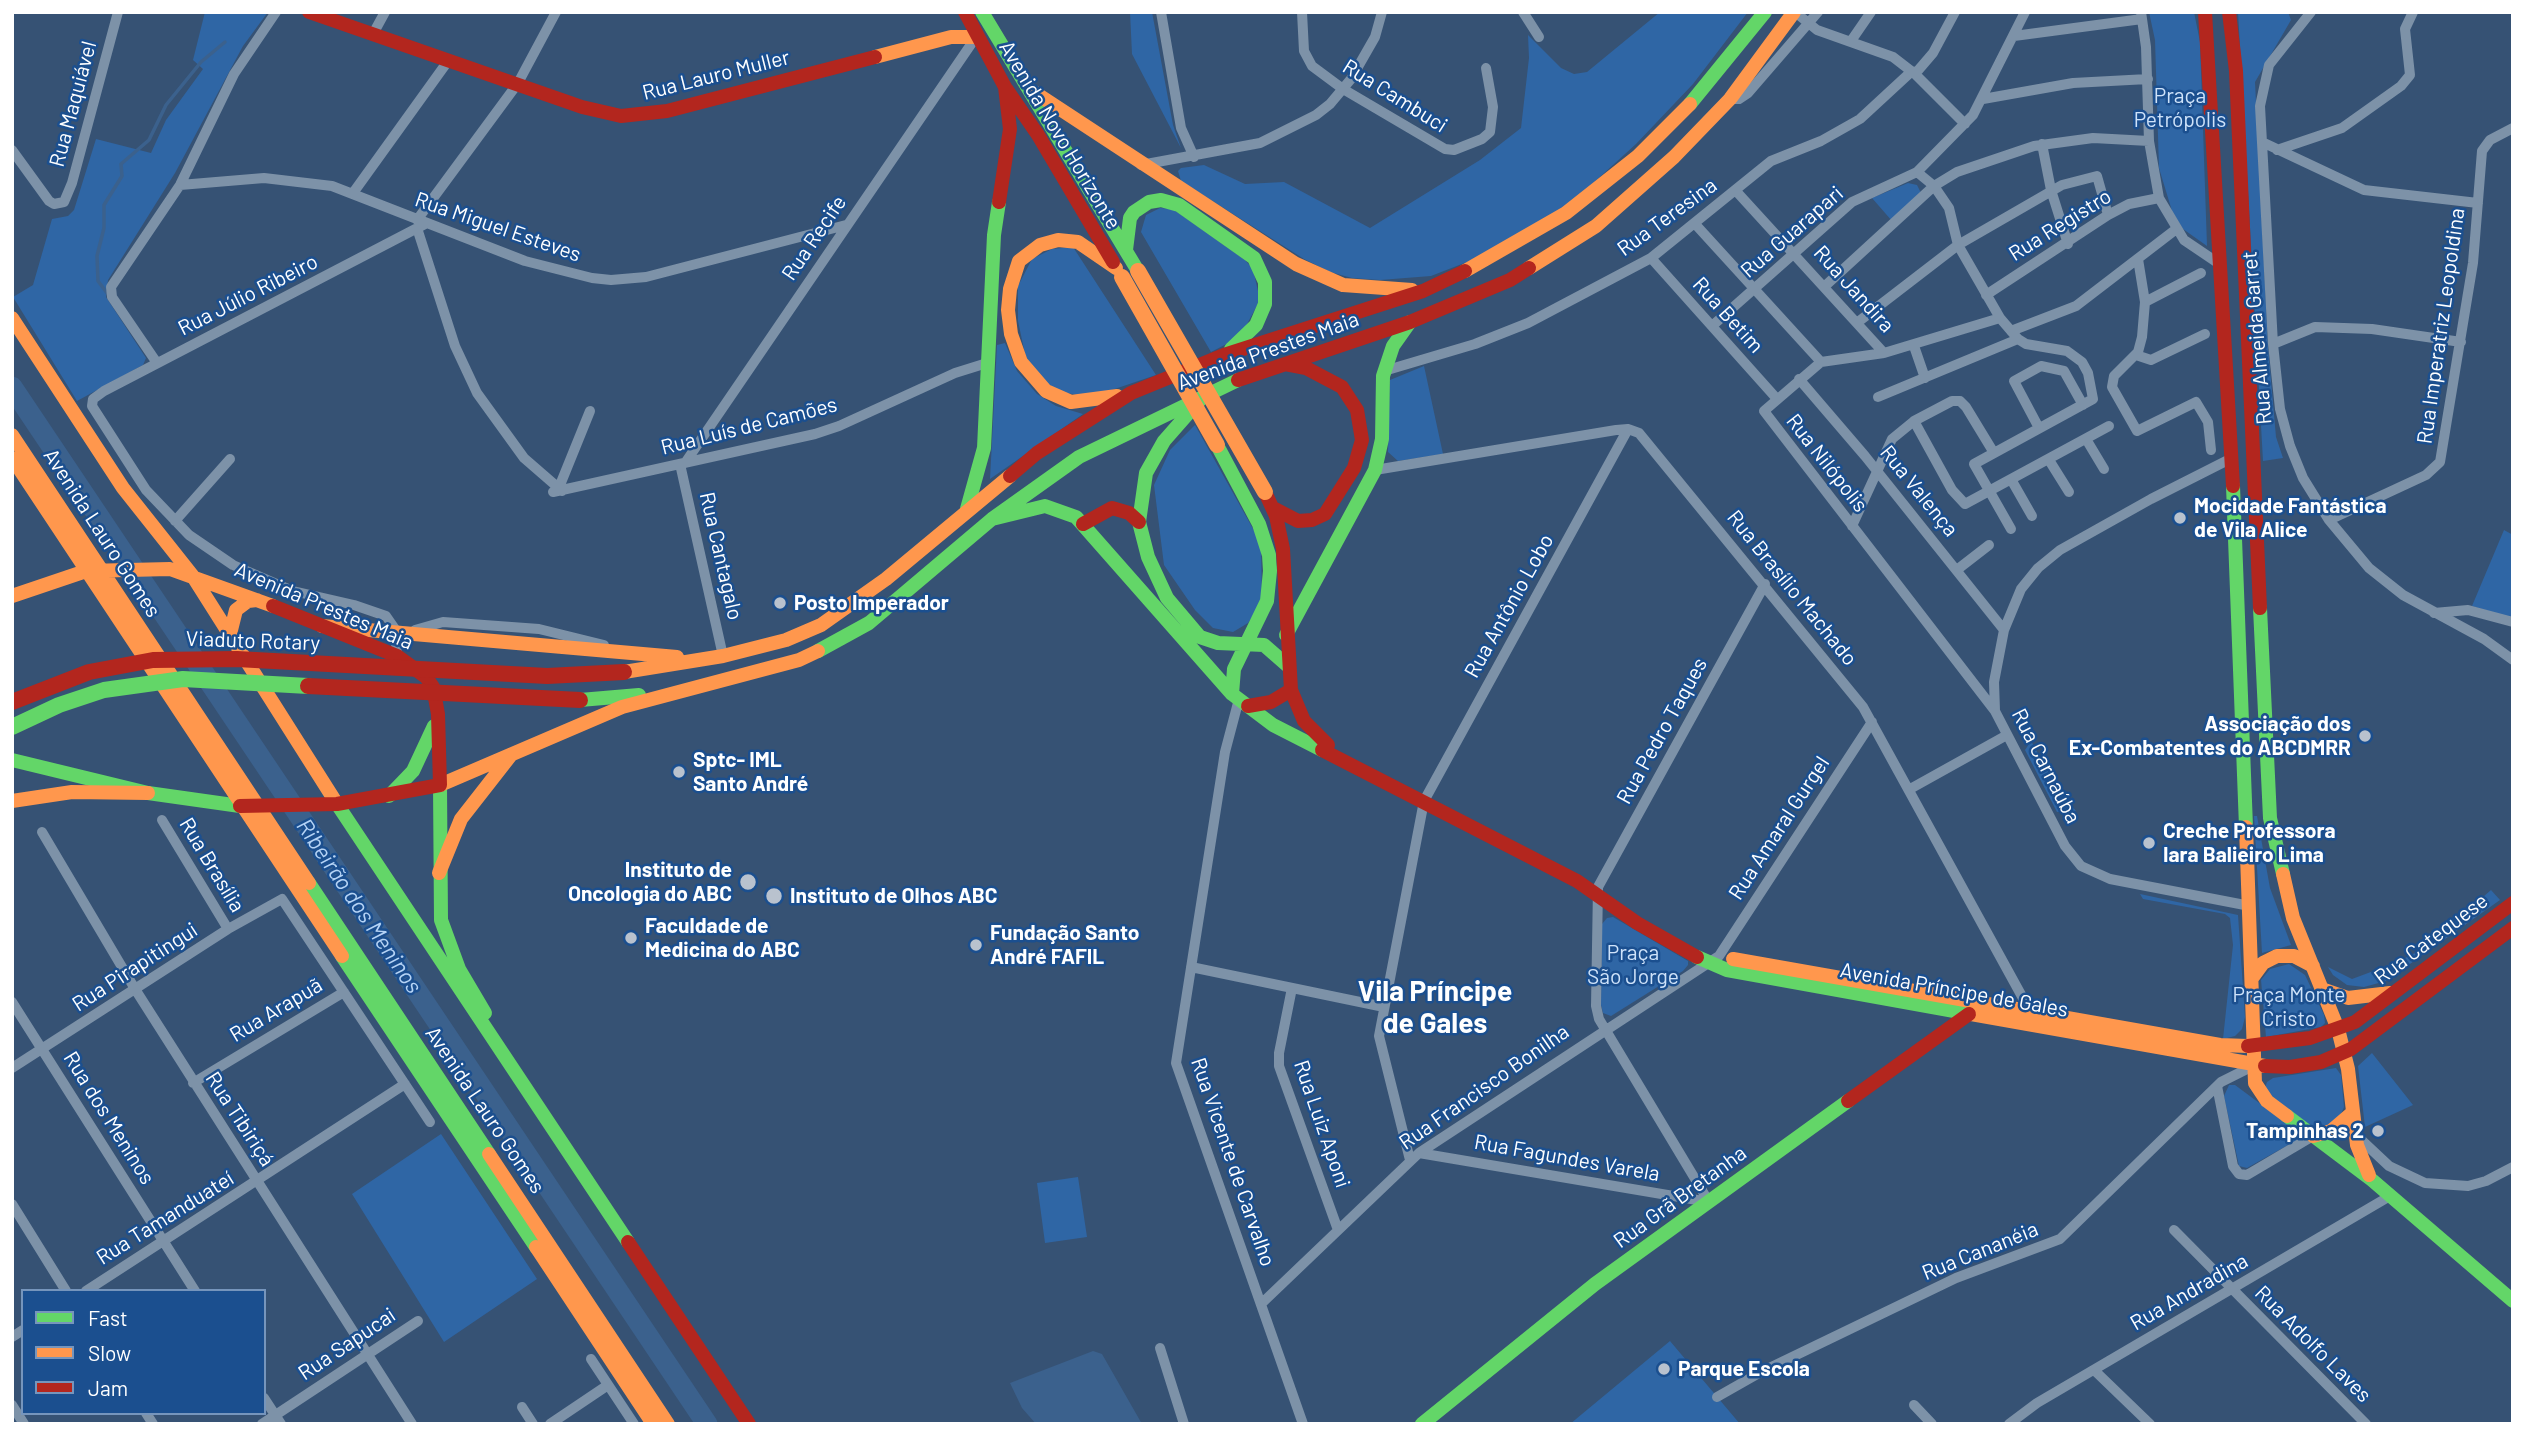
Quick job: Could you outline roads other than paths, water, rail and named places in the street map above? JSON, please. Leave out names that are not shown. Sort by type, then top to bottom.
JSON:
[{"type":"main road","name":"Rua Lauro Muller","points":[[309,12],[602,113],[645,116],[951,37],[976,37]]},
{"type":"main road","name":"Avenida Novo Horizonte","points":[[965,12],[1005,87],[1038,135],[1250,503],[1269,555],[1269,586],[1264,610],[1246,642]]},
{"type":"main road","name":"Avenida Prestes Maia","points":[[702,660],[786,640],[821,625],[886,579],[1037,453],[1131,393],[1224,355],[1423,291],[1494,257],[1533,234],[1566,213],[1638,156],[1701,93],[1765,12]]},
{"type":"main road","name":"Avenida Prestes Maia","points":[[677,691],[799,660],[835,644],[869,623],[992,519],[1080,457],[1204,394],[1281,364],[1410,322],[1510,280],[1596,226],[1674,157],[1730,99],[1795,12]]},
{"type":"main road","points":[[2205,12],[2232,458],[2255,1083],[2261,1096],[2372,1180],[2513,1301]]},
{"type":"main road","points":[[2229,12],[2238,98],[2267,788],[2282,878],[2293,918],[2338,1029],[2345,1053],[2355,1133],[2363,1163],[2372,1180]]},
{"type":"main road","name":"Avenida Novo Horizonte","points":[[983,13],[1126,250],[1273,508],[1284,558],[1288,666]]},
{"type":"main road","points":[[976,37],[983,13]]},
{"type":"main road","points":[[967,510],[984,448],[994,235],[1010,129],[1005,87]]},
{"type":"main road","points":[[1031,90],[1141,165],[1296,264],[1329,280],[1358,288],[1423,291]]},
{"type":"main road","points":[[1126,250],[1130,218],[1134,212],[1149,202],[1161,200],[1179,205],[1254,258],[1265,282],[1265,304],[1256,325],[1224,355]]},
{"type":"main road","points":[[1119,273],[1078,242],[1058,240],[1040,245],[1027,253],[1014,271],[1010,289],[1009,323],[1016,351],[1029,375],[1057,397],[1080,402],[1131,393]]},
{"type":"main road","name":"Avenida Lauro Gomes","points":[[12,318],[123,488],[158,528],[192,575],[337,804],[749,1424]]},
{"type":"main road","points":[[1286,635],[1375,470],[1382,439],[1384,372],[1393,346],[1410,322]]},
{"type":"main road","points":[[1273,508],[1298,521],[1312,520],[1325,514],[1354,468],[1362,440],[1357,411],[1342,387],[1306,368],[1281,364]]},
{"type":"main road","points":[[1204,394],[1164,441],[1151,461],[1143,486],[1139,522],[1156,579],[1193,630],[1209,641],[1246,642],[1272,650],[1288,666],[1291,690],[1270,702],[1240,700],[1234,668],[1246,642]]},
{"type":"main road","name":"Avenida Lauro Gomes","points":[[12,435],[93,570]]},
{"type":"main road","name":"Avenida Lauro Gomes","points":[[12,458],[257,806],[668,1424]]},
{"type":"main road","points":[[992,519],[1045,506],[1069,513],[1083,524],[1112,508],[1129,513],[1139,522]]},
{"type":"main road","name":"Avenida Príncipe de Gales","points":[[1083,524],[1240,700],[1288,734],[1356,765],[1577,881],[1713,959],[1747,974],[2255,1066],[2313,1064],[2345,1053]]},
{"type":"main road","points":[[155,568],[163,552],[158,528]]},
{"type":"main road","name":"Avenida Prestes Maia","points":[[12,596],[43,583],[93,570],[155,568],[192,575],[397,656],[426,677],[433,687],[438,714],[440,785]]},
{"type":"main road","points":[[230,634],[236,610],[241,604],[257,600]]},
{"type":"main road","points":[[322,626],[396,635],[621,651],[702,660]]},
{"type":"main road","name":"Viaduto Rotary","points":[[12,702],[89,672],[153,660],[237,659],[547,676],[624,672],[702,660]]},
{"type":"main road","name":"Viaduto Rotary","points":[[12,727],[59,705],[104,690],[183,679],[580,700],[677,691]]},
{"type":"main road","name":"Avenida Príncipe de Gales","points":[[1291,690],[1298,712],[1311,732],[1356,765]]},
{"type":"main road","points":[[12,801],[55,793],[148,793],[257,806],[337,804],[389,796],[440,785],[622,707],[677,691]]},
{"type":"main road","points":[[389,796],[404,782],[422,756],[438,714]]},
{"type":"main road","points":[[439,873],[461,819],[476,796],[515,751]]},
{"type":"main road","points":[[12,760],[148,793]]},
{"type":"main road","name":"Avenida Lauro Gomes","points":[[440,785],[441,920],[459,970],[505,1055]]},
{"type":"main road","name":"Avenida Lauro Gomes","points":[[257,806],[653,1424]]},
{"type":"main road","name":"Rua Catequese","points":[[2338,1029],[2355,1022],[2397,992],[2513,903]]},
{"type":"main road","name":"Rua Catequese","points":[[2345,1053],[2513,928]]},
{"type":"main road","points":[[437,954],[459,970]]},
{"type":"main road","points":[[2252,978],[2263,963],[2277,956],[2294,956],[2313,966]]},
{"type":"main road","name":"Avenida Príncipe de Gales","points":[[1713,959],[2220,1045],[2254,1046],[2295,1041],[2338,1029]]},
{"type":"main road","points":[[2322,989],[2355,998],[2397,992]]},
{"type":"main road","name":"Rua Grã Bretanha","points":[[1422,1424],[1561,1310],[1969,1014],[1990,1005]]},
{"type":"main road","points":[[2313,1136],[2331,1131],[2353,1113]]},
{"type":"main road","points":[[2341,1157],[2363,1163]]},
{"type":"street","name":"Rua Maquiável","points":[[12,150],[49,201],[61,204],[72,183],[118,12]]},
{"type":"street","points":[[158,363],[111,294],[115,281],[180,185],[234,74],[276,12]]},
{"type":"street","points":[[373,34],[385,12]]},
{"type":"street","points":[[556,12],[518,83],[420,224],[455,346],[477,393],[517,450],[558,491],[590,411]]},
{"type":"street","points":[[1161,12],[1181,128],[1194,157]]},
{"type":"street","name":"Rua Cambuci","points":[[1302,12],[1307,59],[1343,89],[1445,149],[1454,150],[1482,139],[1490,132],[1493,107],[1486,68]]},
{"type":"street","points":[[1141,165],[1240,148],[1279,135],[1316,115],[1343,89],[1375,37],[1382,12]]},
{"type":"street","points":[[1523,12],[1539,37]]},
{"type":"street","points":[[1795,12],[1817,30],[1893,57],[1965,124]]},
{"type":"street","points":[[1730,99],[1740,99],[1748,93],[1818,12]]},
{"type":"street","points":[[1851,41],[1871,12]]},
{"type":"street","name":"Rua Teresina","points":[[1384,372],[1439,357],[1509,331],[1651,258],[1783,155],[1821,141],[1860,119],[1933,52],[1955,12]]},
{"type":"street","name":"Rua Guarapari","points":[[1712,326],[1797,254],[1852,202],[1917,173],[1965,124],[1983,99],[2025,12]]},
{"type":"street","points":[[2295,12],[2301,23],[2311,12]]},
{"type":"street","points":[[2277,150],[2342,128],[2406,82],[2411,68],[2406,23],[2413,12]]},
{"type":"street","points":[[2014,36],[2141,15],[2148,79],[2149,141],[2159,198],[2183,240],[2221,265]]},
{"type":"street","name":"Rua Almeida Garret","points":[[2301,23],[2278,51],[2264,77],[2260,106],[2273,344],[2280,409],[2290,446],[2307,485],[2329,520],[2378,575],[2403,595],[2484,639],[2513,660]]},
{"type":"street","name":"Rua Recife","points":[[683,464],[976,37]]},
{"type":"street","points":[[353,194],[448,61]]},
{"type":"street","points":[[1983,99],[2073,83],[2148,79]]},
{"type":"street","name":"Rua Imperatriz Leopoldina","points":[[2329,520],[2436,467],[2442,457],[2473,263],[2483,147],[2494,137],[2513,128]]},
{"type":"street","points":[[1825,286],[1934,186],[1957,172],[2042,144],[2093,138],[2149,141]]},
{"type":"street","points":[[2262,142],[2364,190],[2478,203]]},
{"type":"street","points":[[2042,144],[2051,190],[2068,244]]},
{"type":"street","points":[[1917,173],[1934,186],[1951,212],[1958,245],[2000,318],[2014,335],[2026,344],[2062,349],[2082,362],[2088,373],[2093,399],[1974,464],[2011,529]]},
{"type":"street","points":[[1858,322],[1958,245],[2051,190],[2092,175],[2097,176],[2108,215]]},
{"type":"street","name":"Rua Miguel Esteves","points":[[180,185],[264,178],[303,180],[353,194],[420,224],[525,261],[592,278],[611,280],[646,277],[846,225]]},
{"type":"street","name":"Rua Jandira","points":[[1736,191],[1797,254],[1884,353]]},
{"type":"street","name":"Rua Registro","points":[[1986,295],[2068,244],[2108,215],[2129,204],[2159,198]]},
{"type":"street","name":"Rua Júlio Ribeiro","points":[[175,521],[132,470],[98,420],[92,402],[104,391],[420,224]]},
{"type":"street","points":[[1696,225],[1821,362]]},
{"type":"street","points":[[1878,397],[1925,378],[2076,306],[2175,230]]},
{"type":"street","name":"Rua Betim","points":[[1651,258],[1777,399]]},
{"type":"street","points":[[2138,259],[2145,302],[2142,337],[2136,355],[2111,383],[2135,429],[2142,431],[2196,402],[2208,422],[2211,450]]},
{"type":"street","points":[[2145,302],[2202,273]]},
{"type":"street","name":"Rua Nilópolis","points":[[1995,711],[1765,414],[1766,409],[1821,362],[1914,346],[2000,318]]},
{"type":"street","points":[[2273,344],[2315,327],[2372,329],[2461,342]]},
{"type":"street","points":[[2136,355],[2151,360],[2205,334]]},
{"type":"street","points":[[1914,346],[1925,378]]},
{"type":"street","name":"Rua Luís de Camões","points":[[558,491],[839,426],[955,373],[987,363]]},
{"type":"street","points":[[2039,428],[2014,381],[2041,366],[2064,371],[2083,405]]},
{"type":"street","name":"Rua Valença","points":[[1799,379],[1958,569],[2004,630]]},
{"type":"street","points":[[1852,526],[1892,439],[1914,421],[1952,401],[1960,401],[1966,407],[1994,453]]},
{"type":"street","points":[[1914,421],[1952,490],[1965,505],[2109,426]]},
{"type":"street","points":[[1375,470],[1628,429]]},
{"type":"street","name":"Rua Brasílio Machado","points":[[1628,429],[1641,435],[1765,584],[1872,722],[2031,1012]]},
{"type":"street","name":"Rua Antônio Lobo","points":[[1415,1156],[1380,1048],[1384,1007],[1424,801],[1628,429]]},
{"type":"street","points":[[2086,439],[2104,469]]},
{"type":"street","name":"Rua Carnaúba","points":[[2232,458],[2151,499],[2048,559],[2021,589],[2004,630],[1994,682],[1995,711],[2066,846],[2081,866],[2110,879],[2250,906]]},
{"type":"street","points":[[230,459],[175,521],[233,565],[293,591],[372,611],[390,619],[396,635],[397,656]]},
{"type":"street","points":[[2049,460],[2068,492]]},
{"type":"street","name":"Rua Cantagalo","points":[[683,464],[723,656]]},
{"type":"street","points":[[2011,481],[2032,516]]},
{"type":"street","points":[[1958,569],[1989,545]]},
{"type":"street","name":"Rua Pedro Taques","points":[[1597,892],[1765,584]]},
{"type":"street","points":[[2433,612],[2468,610],[2513,622]]},
{"type":"street","name":"Rua Vicente de Carvalho","points":[[1240,700],[1225,752],[1177,1069],[1303,1424]]},
{"type":"street","name":"Rua Amaral Gurgel","points":[[1713,959],[1872,722]]},
{"type":"street","points":[[1910,789],[2007,735]]},
{"type":"street","name":"Rua Brasília","points":[[162,820],[228,929]]},
{"type":"street","name":"Rua Tibiriçá","points":[[43,832],[193,1083],[412,1424]]},
{"type":"street","points":[[1597,892],[1596,1006],[1605,1028],[1709,1202]]},
{"type":"street","name":"Rua Pirapitingui","points":[[12,1068],[279,898],[285,901],[344,992]]},
{"type":"street","name":"Rua Francisco Bonilha","points":[[1261,1304],[1415,1156],[1713,959]]},
{"type":"street","points":[[1191,967],[1384,1007]]},
{"type":"street","name":"Rua Luiz Aponi","points":[[1292,988],[1279,1053],[1279,1066],[1338,1230]]},
{"type":"street","points":[[344,992],[430,1122]]},
{"type":"street","name":"Rua Arapuã","points":[[193,1083],[344,992]]},
{"type":"street","name":"Rua dos Meninos","points":[[12,1002],[194,1289]]},
{"type":"street","name":"Rua Cananéia","points":[[1717,1397],[1761,1372],[1956,1278],[2060,1239],[2217,1086],[2255,1066]]},
{"type":"street","name":"Rua Tamanduateí","points":[[89,1289],[405,1084]]},
{"type":"street","points":[[2217,1086],[2233,1166],[2239,1174],[2248,1175],[2313,1136]]},
{"type":"street","points":[[2355,1133],[2389,1166],[2414,1180],[2448,1187],[2486,1181],[2513,1167]]},
{"type":"street","name":"Rua Fagundes Varela","points":[[1415,1156],[1709,1202]]},
{"type":"street","points":[[2363,1163],[2389,1166]]},
{"type":"street","name":"Rua Andradina","points":[[2009,1424],[2037,1403],[2390,1196]]},
{"type":"street","points":[[12,1204],[65,1289]]},
{"type":"street","name":"Rua Adolfo Laves","points":[[2174,1230],[2366,1424]]},
{"type":"street","name":"Rua Sapucai","points":[[262,1424],[278,1420],[366,1354],[418,1321]]},
{"type":"street","points":[[1160,1348],[1184,1424]]},
{"type":"street","points":[[591,1359],[634,1424]]},
{"type":"street","points":[[2094,1370],[2150,1424]]},
{"type":"street","points":[[550,1424],[608,1385]]},
{"type":"street","points":[[266,1401],[278,1420]]},
{"type":"street","points":[[12,1405],[24,1424]]},
{"type":"street","points":[[1914,1405],[1932,1424]]},
{"type":"street","points":[[522,1407],[533,1424]]},
{"type":"waterway","points":[[107,293],[98,281],[97,256],[104,228],[104,205],[122,176],[121,164],[149,140],[166,105],[201,62],[225,42]]},
{"type":"waterway","name":"Ribeirão dos Meninos","points":[[12,387],[707,1424]]},
{"type":"place","name":"Mocidade Fantástica de Vila Alice","points":[[2180,518]]},
{"type":"place","name":"Posto Imperador","points":[[780,603]]},
{"type":"place","name":"Associação dos Ex-Combatentes do ABCDMRR","points":[[2365,736]]},
{"type":"place","name":"Sptc- IML Santo André","points":[[679,772]]},
{"type":"place","name":"Creche Professora Iara Balieiro Lima","points":[[2149,843]]},
{"type":"place","name":"Instituto de Oncologia do ABC","points":[[748,882]]},
{"type":"place","name":"Instituto de Olhos ABC","points":[[774,896]]},
{"type":"place","name":"Faculdade de Medicina do ABC","points":[[631,938]]},
{"type":"place","name":"Fundação Santo André FAFIL","points":[[976,945]]},
{"type":"place","name":"Tampinhas 2","points":[[2378,1131]]},
{"type":"place","name":"Parque Escola","points":[[1664,1369]]},
{"type":"district","name":"Vila Príncipe de Gales","points":[[1435,1008]]},
{"type":"park label","name":"Praça Petrópolis","points":[[2180,108]]},
{"type":"park label","name":"Praça São Jorge","points":[[1633,965]]},
{"type":"park label","name":"Praça Monte Cristo","points":[[2289,1007]]}]
